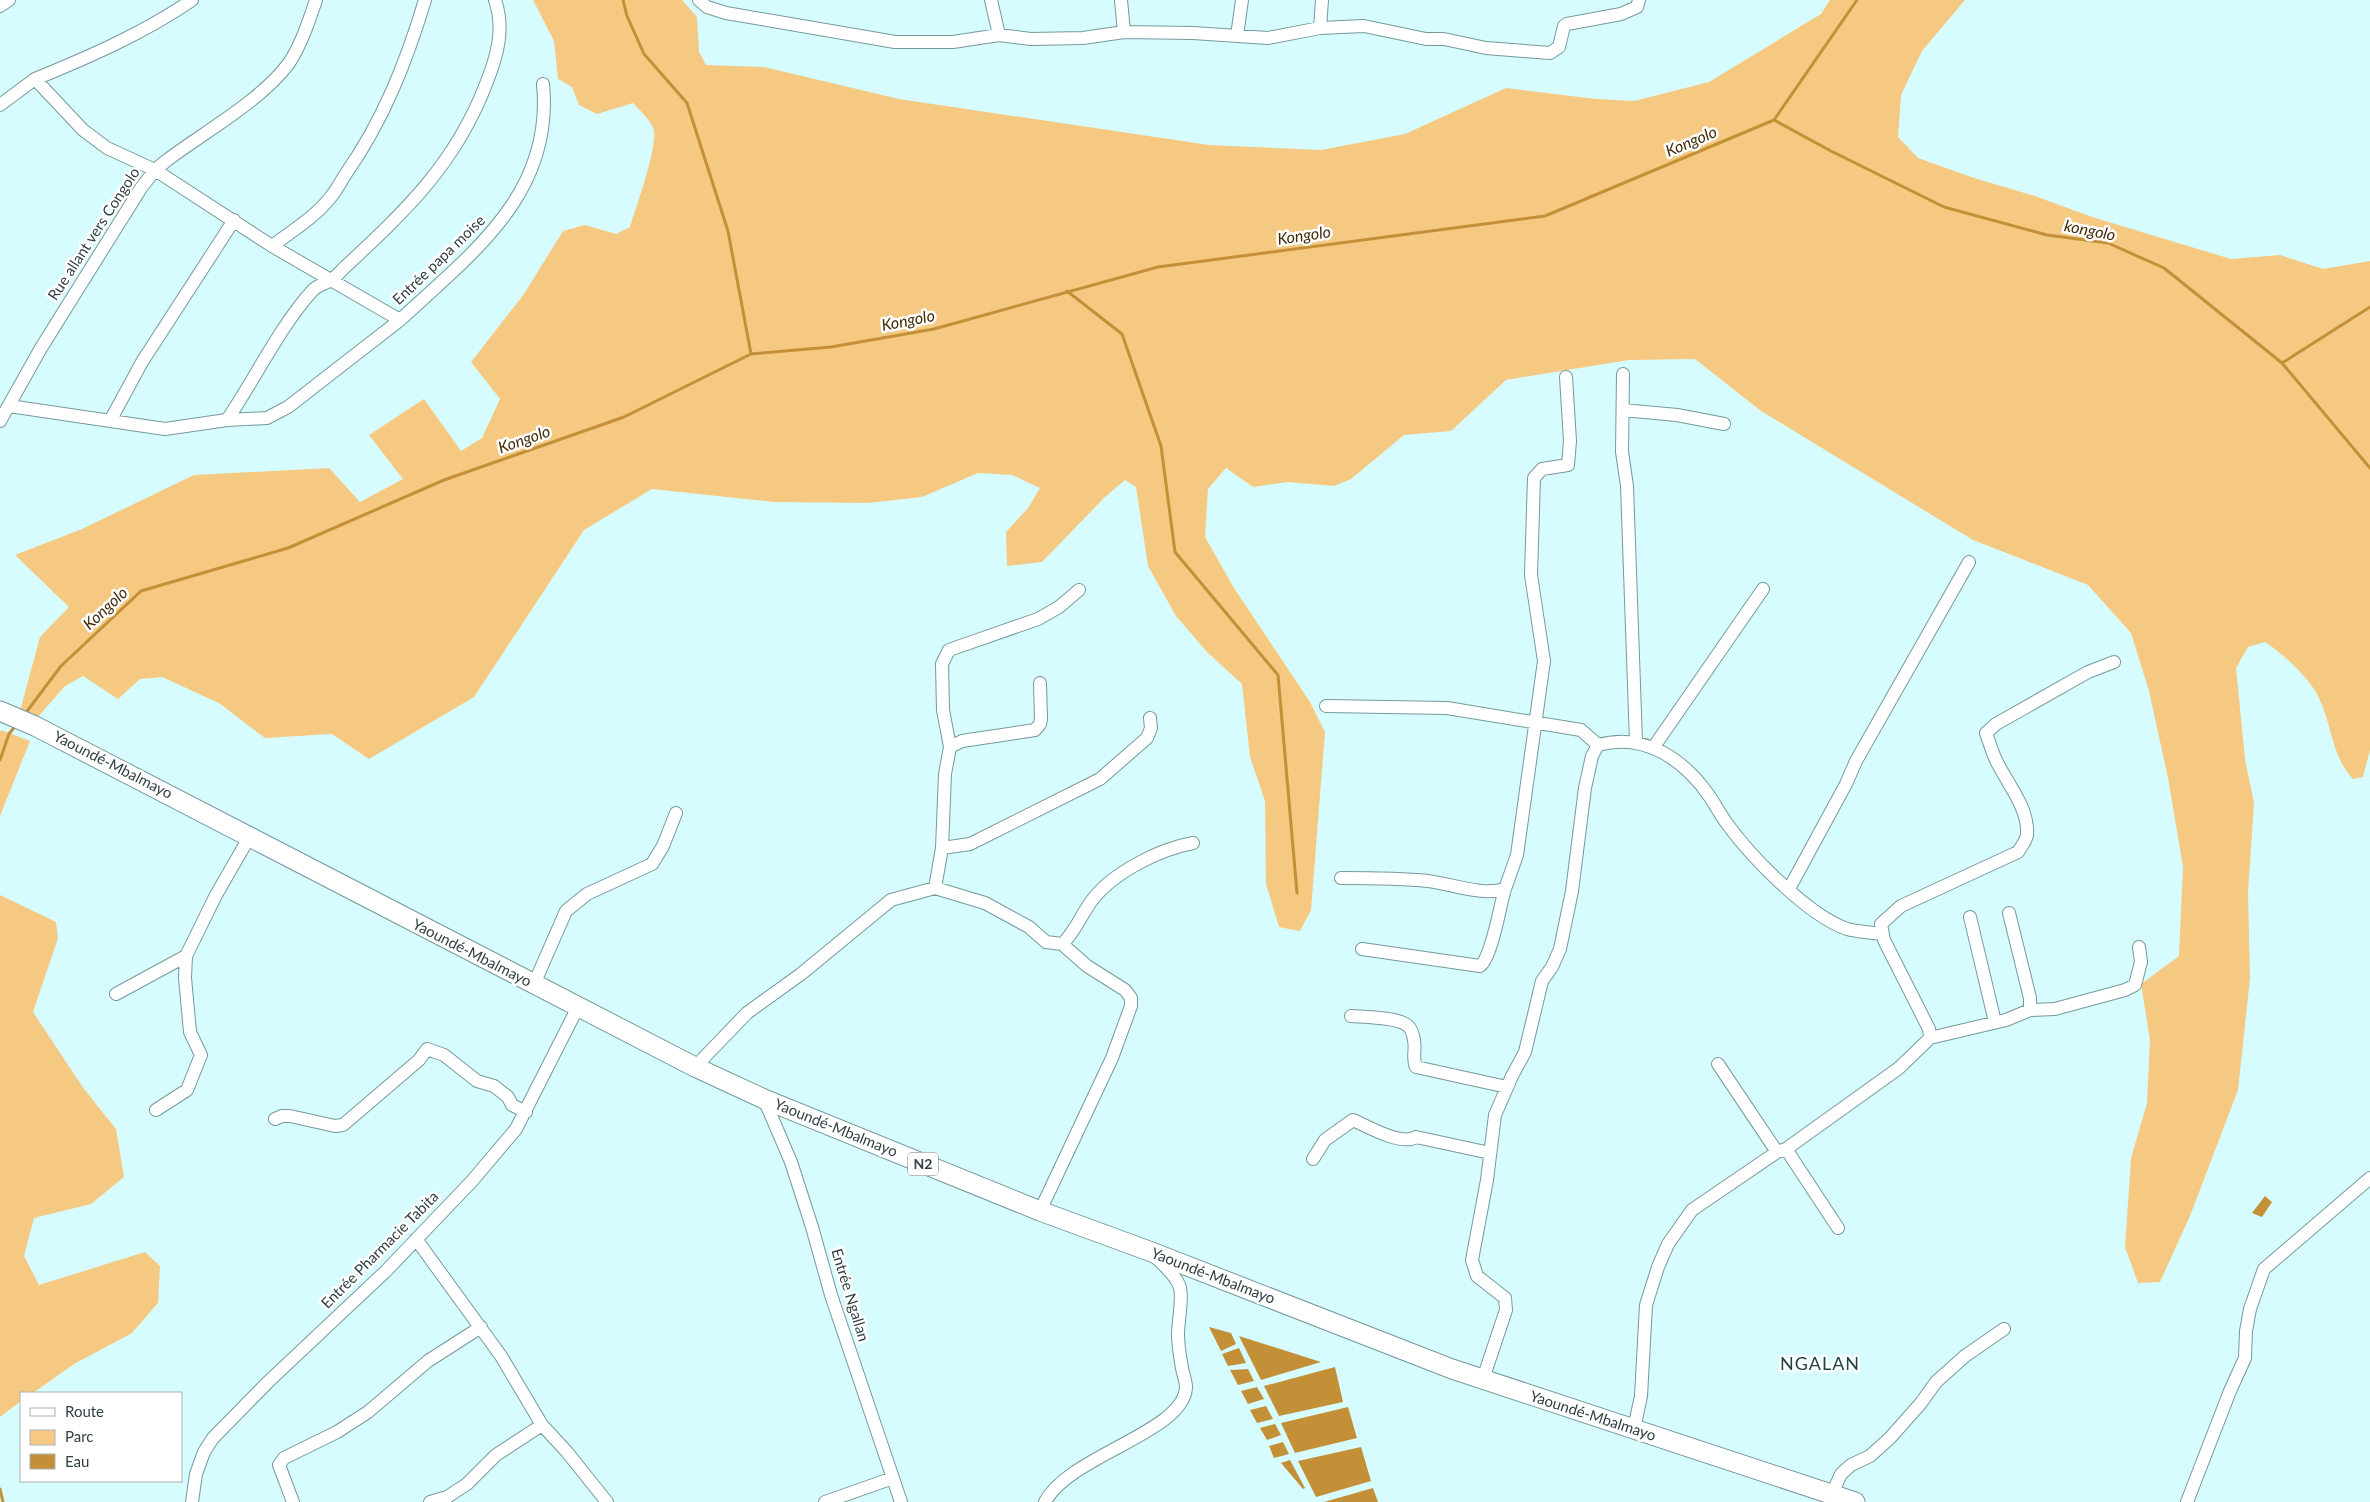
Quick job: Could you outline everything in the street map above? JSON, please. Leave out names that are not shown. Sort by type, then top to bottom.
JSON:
[{"type":"highway","name":"Yaoundé-Mbalmayo","points":[[8,715],[35,726],[250,836],[695,1067],[764,1099],[1040,1211],[1483,1379],[1855,1502]]},
{"type":"street","points":[[0,6],[9,0]]},
{"type":"street","points":[[0,105],[35,79],[77,62],[166,18],[192,0]]},
{"type":"street","name":"Rue allant vers Congolo","points":[[0,421],[41,348],[105,248],[120,219],[155,170],[258,94],[278,76],[290,62],[316,0]]},
{"type":"street","points":[[272,246],[309,218],[331,197],[364,147],[396,84],[408,54],[425,0]]},
{"type":"street","points":[[227,420],[288,323],[313,290],[331,280],[400,215],[441,168],[460,141],[475,113],[489,77],[501,35],[495,0]]},
{"type":"street","points":[[699,0],[707,6],[726,13],[895,42],[953,42],[999,35],[1031,39],[1083,38],[1124,32],[1268,38],[1320,28],[1364,26],[1426,40],[1444,39],[1486,48],[1550,53],[1559,47],[1564,26],[1567,24],[1620,14],[1637,7],[1639,0]]},
{"type":"street","points":[[991,0],[999,35]]},
{"type":"street","points":[[1121,0],[1124,32]]},
{"type":"street","points":[[1237,36],[1242,0]]},
{"type":"street","points":[[1320,28],[1322,0]]},
{"type":"street","points":[[35,79],[83,130],[108,148],[155,170],[272,246],[400,320]]},
{"type":"street","name":"Entrée papa moise","points":[[9,406],[166,429],[227,420],[267,418],[276,414],[400,320],[470,256],[500,224],[519,196],[539,146],[544,122],[543,84]]},
{"type":"street","points":[[110,421],[142,362],[234,220]]},
{"type":"street","points":[[1623,374],[1622,452],[1627,486],[1636,742]]},
{"type":"street","points":[[1362,949],[1480,966],[1484,963],[1490,948],[1505,888],[1517,856],[1544,661],[1531,575],[1534,478],[1542,469],[1568,465],[1570,441],[1566,377]]},
{"type":"street","points":[[1622,410],[1676,415],[1724,424]]},
{"type":"street","points":[[1789,889],[1846,784],[1856,761],[1969,562]]},
{"type":"street","points":[[1653,748],[1763,589]]},
{"type":"street","points":[[935,888],[942,848],[946,774],[950,747],[943,710],[942,664],[949,650],[1038,619],[1059,607],[1080,590]]},
{"type":"street","points":[[1930,1038],[1929,1029],[1881,934],[1881,924],[1901,906],[2018,852],[2027,836],[2022,811],[2015,794],[1998,765],[1986,733],[1996,724],[2088,672],[2114,662]]},
{"type":"street","points":[[950,747],[962,741],[1035,730],[1040,724],[1041,719],[1040,683]]},
{"type":"street","points":[[1326,706],[1447,708],[1582,730],[1598,745]]},
{"type":"street","points":[[942,848],[970,844],[1100,780],[1147,738],[1151,728],[1150,718]]},
{"type":"street","points":[[1483,1379],[1506,1310],[1505,1298],[1477,1276],[1472,1260],[1495,1115],[1507,1086],[1525,1052],[1542,981],[1552,967],[1560,949],[1572,892],[1585,788],[1592,756],[1598,745],[1614,741],[1636,742],[1653,748],[1684,765],[1709,795],[1729,826],[1789,889],[1817,913],[1848,929],[1881,934]]},
{"type":"street","points":[[534,984],[566,911],[587,894],[652,864],[663,846],[676,813]]},
{"type":"street","points":[[156,1110],[187,1090],[201,1055],[190,1032],[185,978],[186,956],[216,895],[250,836]]},
{"type":"street","points":[[1062,944],[1068,939],[1094,897],[1112,882],[1133,867],[1173,846],[1193,843]]},
{"type":"street","points":[[1342,878],[1421,881],[1494,892],[1505,888]]},
{"type":"street","points":[[695,1067],[747,1013],[801,974],[891,900],[935,888],[985,903],[1029,927],[1046,942],[1062,944],[1087,966],[1125,990],[1131,998],[1131,1006],[1112,1058],[1040,1211]]},
{"type":"street","points":[[2009,913],[2030,998],[2030,1010]]},
{"type":"street","points":[[1970,917],[1995,1022]]},
{"type":"street","points":[[1634,1430],[1641,1396],[1646,1305],[1652,1281],[1668,1244],[1692,1210],[1782,1151],[1899,1068],[1930,1038],[1995,1022],[2030,1010],[2055,1009],[2125,990],[2135,984],[2142,962],[2139,947]]},
{"type":"street","points":[[116,994],[186,956]]},
{"type":"street","name":"Entrée Pharmacie Tabita","points":[[192,1502],[196,1474],[204,1452],[213,1438],[416,1239],[478,1174],[516,1129],[578,1007]]},
{"type":"street","points":[[1351,1016],[1393,1020],[1407,1024],[1412,1030],[1415,1046],[1413,1061],[1416,1067],[1507,1086]]},
{"type":"street","points":[[275,1120],[282,1116],[290,1116],[335,1126],[342,1125],[419,1060],[427,1049],[444,1055],[478,1081],[494,1086],[508,1097],[512,1105],[526,1112]]},
{"type":"street","points":[[1718,1064],[1838,1228]]},
{"type":"street","name":"Entrée Ngallan","points":[[764,1099],[794,1172],[831,1295],[901,1502]]},
{"type":"street","points":[[1313,1159],[1325,1140],[1353,1120],[1400,1140],[1410,1141],[1416,1137],[1490,1153]]},
{"type":"street","points":[[2187,1502],[2230,1391],[2245,1358],[2246,1331],[2249,1316],[2264,1269],[2370,1178]]},
{"type":"street","points":[[416,1239],[481,1327],[542,1425],[568,1452],[607,1502]]},
{"type":"street","points":[[1045,1502],[1056,1486],[1076,1470],[1161,1423],[1182,1403],[1186,1387],[1178,1350],[1180,1288],[1173,1275],[1149,1251]]},
{"type":"street","points":[[293,1502],[279,1465],[284,1458],[337,1432],[368,1412],[428,1361],[481,1327]]},
{"type":"street","points":[[1832,1494],[1841,1474],[1851,1464],[1870,1456],[1890,1438],[1921,1403],[1936,1382],[1965,1356],[2004,1329]]},
{"type":"street","points":[[430,1502],[447,1497],[467,1484],[496,1455],[542,1425]]},
{"type":"street","points":[[825,1502],[893,1478]]},
{"type":"green space","points":[[533,0],[682,0],[697,17],[699,52],[706,65],[764,67],[899,99],[1209,145],[1321,150],[1405,134],[1506,88],[1596,99],[1634,101],[1709,82],[1821,14],[1830,0],[1965,0],[1922,51],[1901,95],[1898,137],[1918,158],[1974,178],[2035,196],[2092,217],[2231,259],[2280,255],[2323,269],[2370,261],[2370,750],[2363,777],[2353,779],[2340,760],[2323,708],[2309,682],[2287,659],[2265,642],[2248,647],[2236,668],[2245,759],[2254,803],[2248,893],[2250,978],[2238,1090],[2190,1216],[2160,1282],[2138,1283],[2125,1247],[2131,1158],[2147,1103],[2150,1040],[2141,984],[2179,956],[2183,867],[2168,778],[2149,691],[2131,633],[2088,585],[1973,540],[1761,411],[1695,359],[1629,360],[1506,380],[1451,431],[1404,435],[1351,479],[1334,486],[1288,482],[1253,487],[1226,468],[1208,489],[1205,537],[1234,588],[1310,702],[1325,732],[1311,910],[1300,931],[1279,927],[1266,884],[1265,801],[1250,757],[1242,684],[1207,652],[1176,616],[1148,566],[1136,487],[1125,480],[1105,497],[1042,562],[1007,566],[1006,532],[1028,508],[1040,488],[1012,475],[978,473],[922,497],[868,503],[774,502],[652,489],[584,530],[474,697],[369,759],[332,734],[265,738],[219,703],[162,677],[140,679],[118,699],[83,676],[65,686],[37,718],[20,711],[40,637],[69,607],[15,555],[82,529],[194,475],[329,468],[360,502],[403,479],[369,435],[424,399],[461,451],[482,438],[500,399],[471,362],[524,294],[563,231],[585,225],[616,234],[630,227],[649,164],[654,139],[654,131],[651,124],[633,103],[597,114],[579,105],[572,87],[558,79],[554,41]]},
{"type":"green space","points":[[1,730],[30,741],[0,816],[0,732]]},
{"type":"green space","points":[[0,895],[56,922],[58,938],[33,1012],[84,1089],[116,1129],[124,1177],[91,1204],[34,1218],[24,1256],[39,1285],[145,1252],[160,1266],[158,1303],[132,1333],[74,1364],[34,1392],[20,1392],[20,1402],[0,1417]]},
{"type":"water","points":[[2265,1196],[2272,1202],[2262,1217],[2252,1213]]},
{"type":"water","points":[[1209,1327],[1231,1333],[1236,1344],[1221,1351]]},
{"type":"water","points":[[1239,1336],[1321,1362],[1261,1380]]},
{"type":"water","points":[[1239,1348],[1246,1363],[1228,1366],[1222,1354]]},
{"type":"water","points":[[1335,1367],[1343,1402],[1279,1416],[1264,1386]]},
{"type":"water","points":[[1248,1369],[1254,1381],[1238,1385],[1230,1370]]},
{"type":"water","points":[[1257,1387],[1264,1399],[1248,1404],[1241,1391]]},
{"type":"water","points":[[1266,1406],[1273,1419],[1257,1423],[1250,1410]]},
{"type":"water","points":[[1348,1407],[1357,1438],[1295,1453],[1281,1423]]},
{"type":"water","points":[[1275,1424],[1281,1435],[1267,1440],[1260,1428]]},
{"type":"water","points":[[1283,1442],[1289,1454],[1274,1458],[1269,1446]]},
{"type":"water","points":[[1361,1447],[1371,1481],[1316,1497],[1298,1461]]},
{"type":"water","points":[[1290,1460],[1305,1488],[1303,1489],[1281,1463]]},
{"type":"water","points":[[1373,1488],[1378,1502],[1324,1502]]},
{"type":"waterway","points":[[623,0],[627,16],[644,54],[687,103],[728,231],[751,354]]},
{"type":"waterway","name":"Kongolo","points":[[25,714],[61,666],[141,591],[288,548],[444,480],[624,417],[751,354],[831,347],[934,329],[1158,267],[1545,216],[1774,120],[1857,0]]},
{"type":"waterway","name":"kongolo","points":[[1774,120],[1831,151],[1944,207],[2047,235],[2108,243],[2164,268],[2282,363],[2370,468]]},
{"type":"waterway","points":[[1067,291],[1122,334],[1161,446],[1175,552],[1278,675],[1297,893]]},
{"type":"waterway","points":[[2282,363],[2370,307]]},
{"type":"waterway","name":"Kongolo","points":[[0,760],[9,734],[16,725]]},
{"type":"waterway","points":[[0,1489],[3,1502]]},
{"type":"district","name":"NGALAN","points":[[1820,1364]]}]
